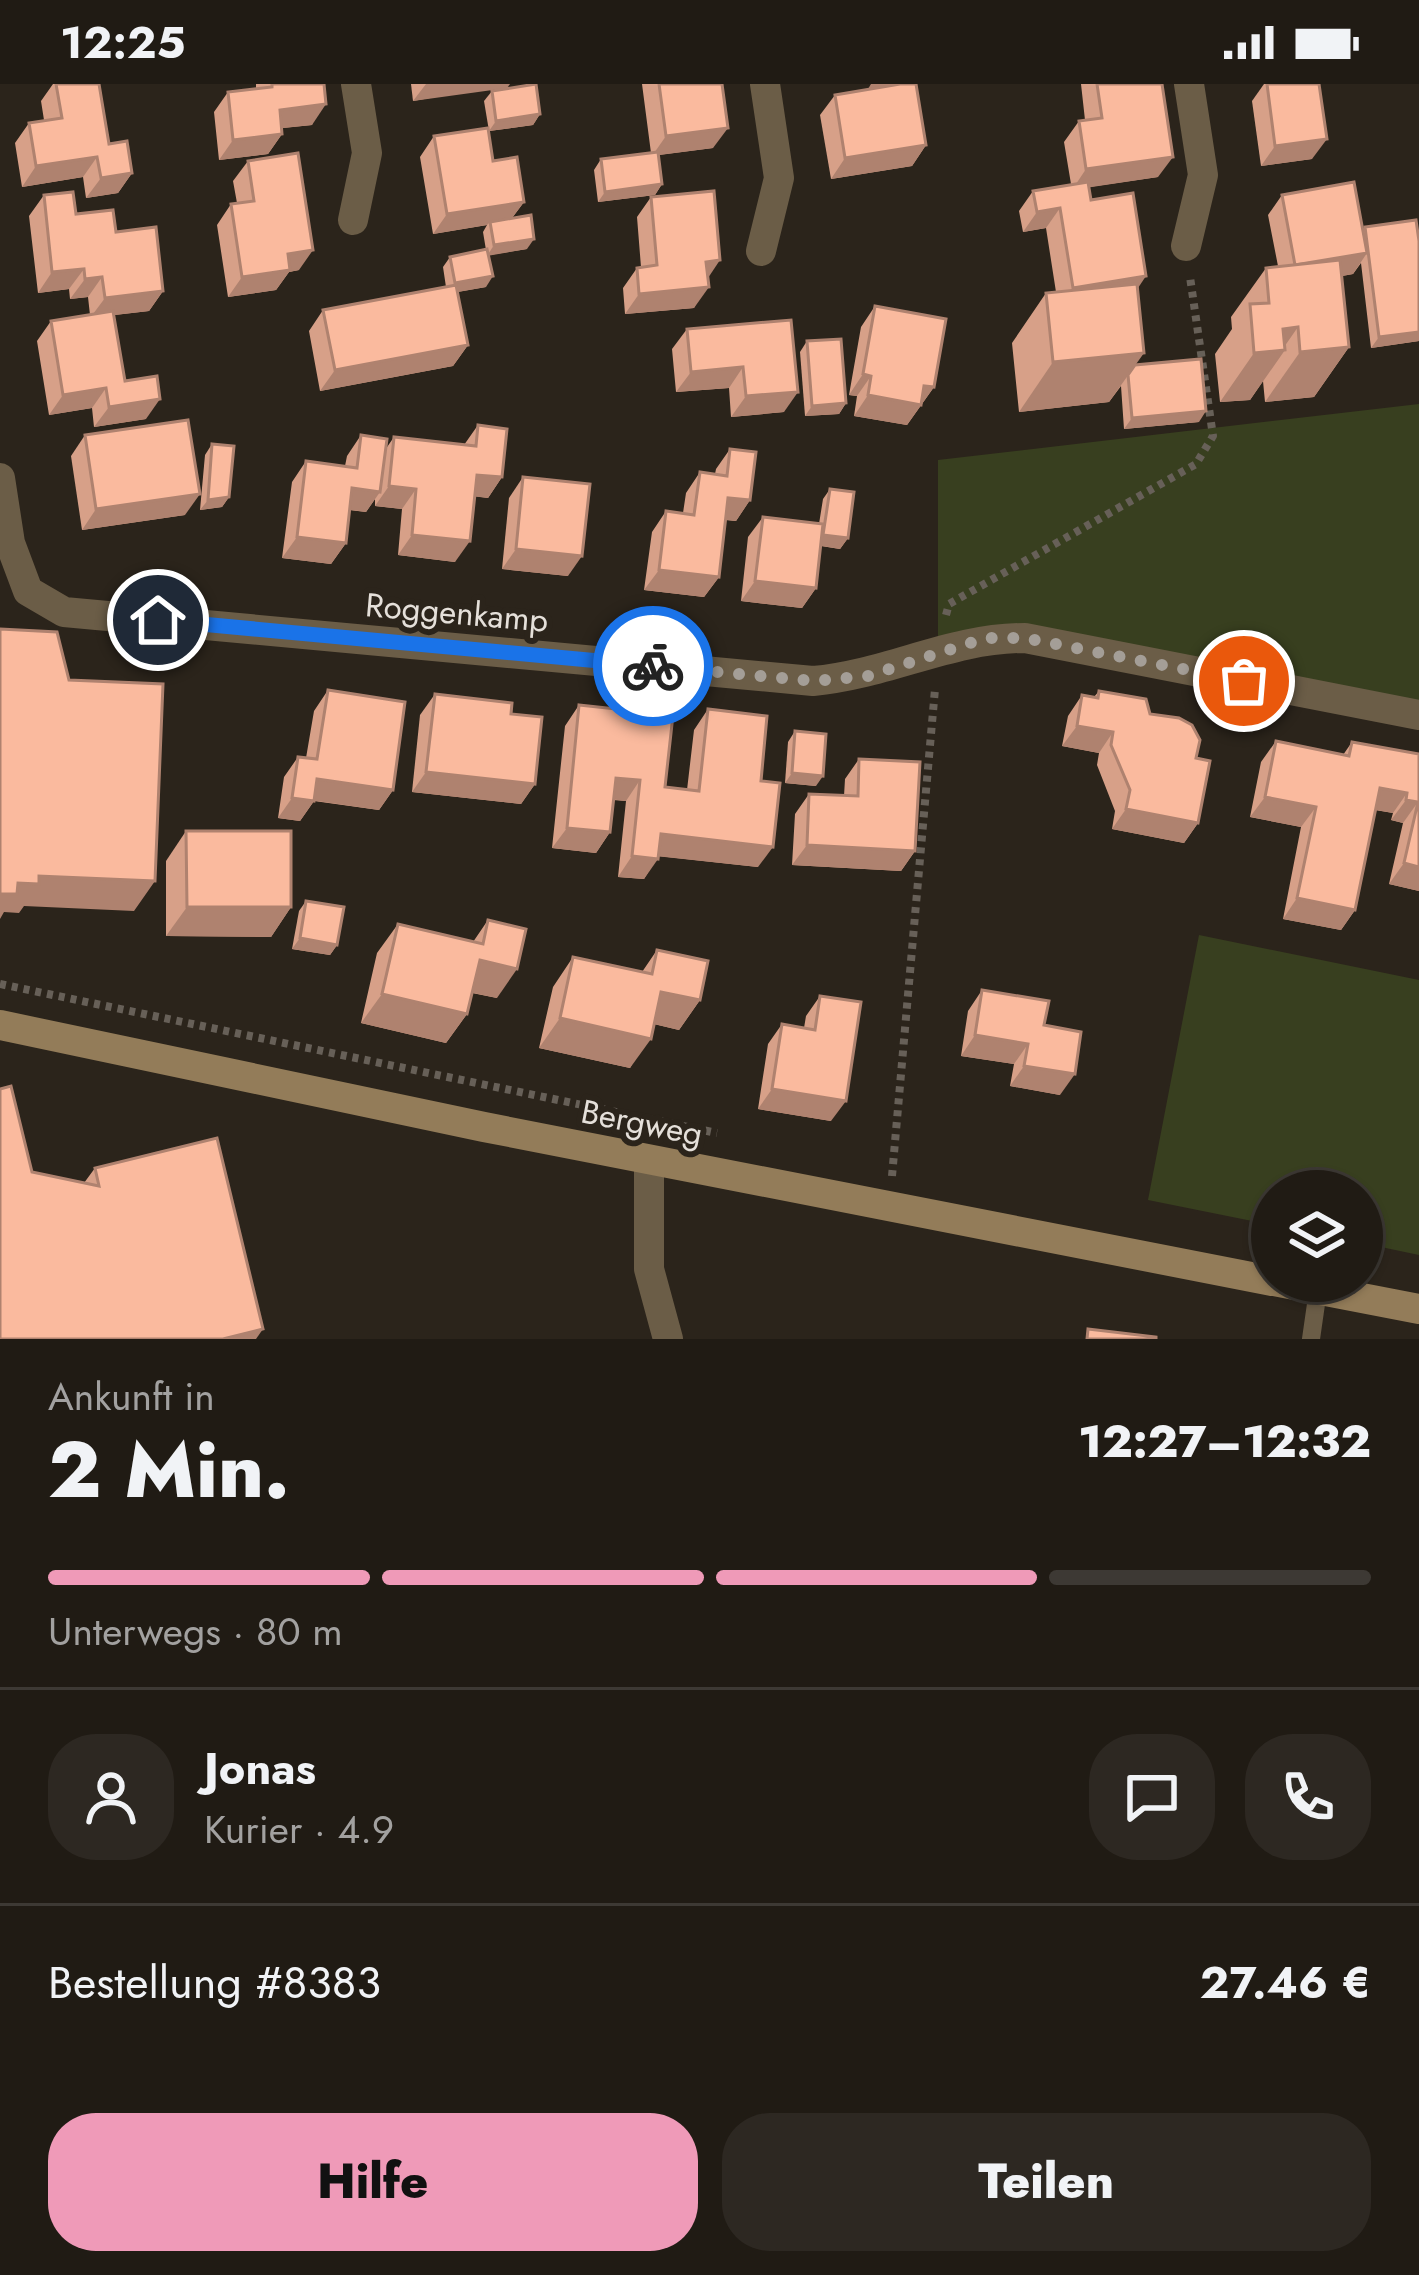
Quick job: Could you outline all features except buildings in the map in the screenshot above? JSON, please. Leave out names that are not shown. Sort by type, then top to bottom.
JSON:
[{"type":"main road","name":"Bergweg","points":[[0,1025],[649,1160],[1251,1277]]},
{"type":"main road","name":"Bergweg","points":[[1383,1302],[1419,1309]]},
{"type":"street","points":[[353,220],[367,154],[356,84]]},
{"type":"street","points":[[761,251],[779,178],[765,84]]},
{"type":"street","points":[[1186,246],[1203,176],[1190,84]]},
{"type":"street","name":"Roggenkamp","points":[[0,478],[10,543],[28,591],[64,612],[814,681],[868,676],[986,638],[1025,638],[1419,715]]},
{"type":"street","points":[[649,1160],[649,1269],[668,1339]]},
{"type":"lane","points":[[1311,1339],[1316,1302]]},
{"type":"path","points":[[888,1208],[938,651],[949,604],[1196,464],[1213,436],[1186,246]]},
{"type":"path","points":[[0,984],[730,1135]]},
{"type":"path","points":[[869,1164],[915,1173]]},
{"type":"green space","points":[[1419,404],[1419,715],[1025,638],[938,651],[938,460]]},
{"type":"green space","points":[[1199,935],[1419,980],[1419,1255],[1383,1247],[1383,1170],[1251,1170],[1251,1221],[1148,1200]]},
{"type":"way so far","points":[[653,666],[814,681],[868,676],[986,638],[1025,638],[1244,681]]},
{"type":"route","points":[[158,620],[653,666]]}]
